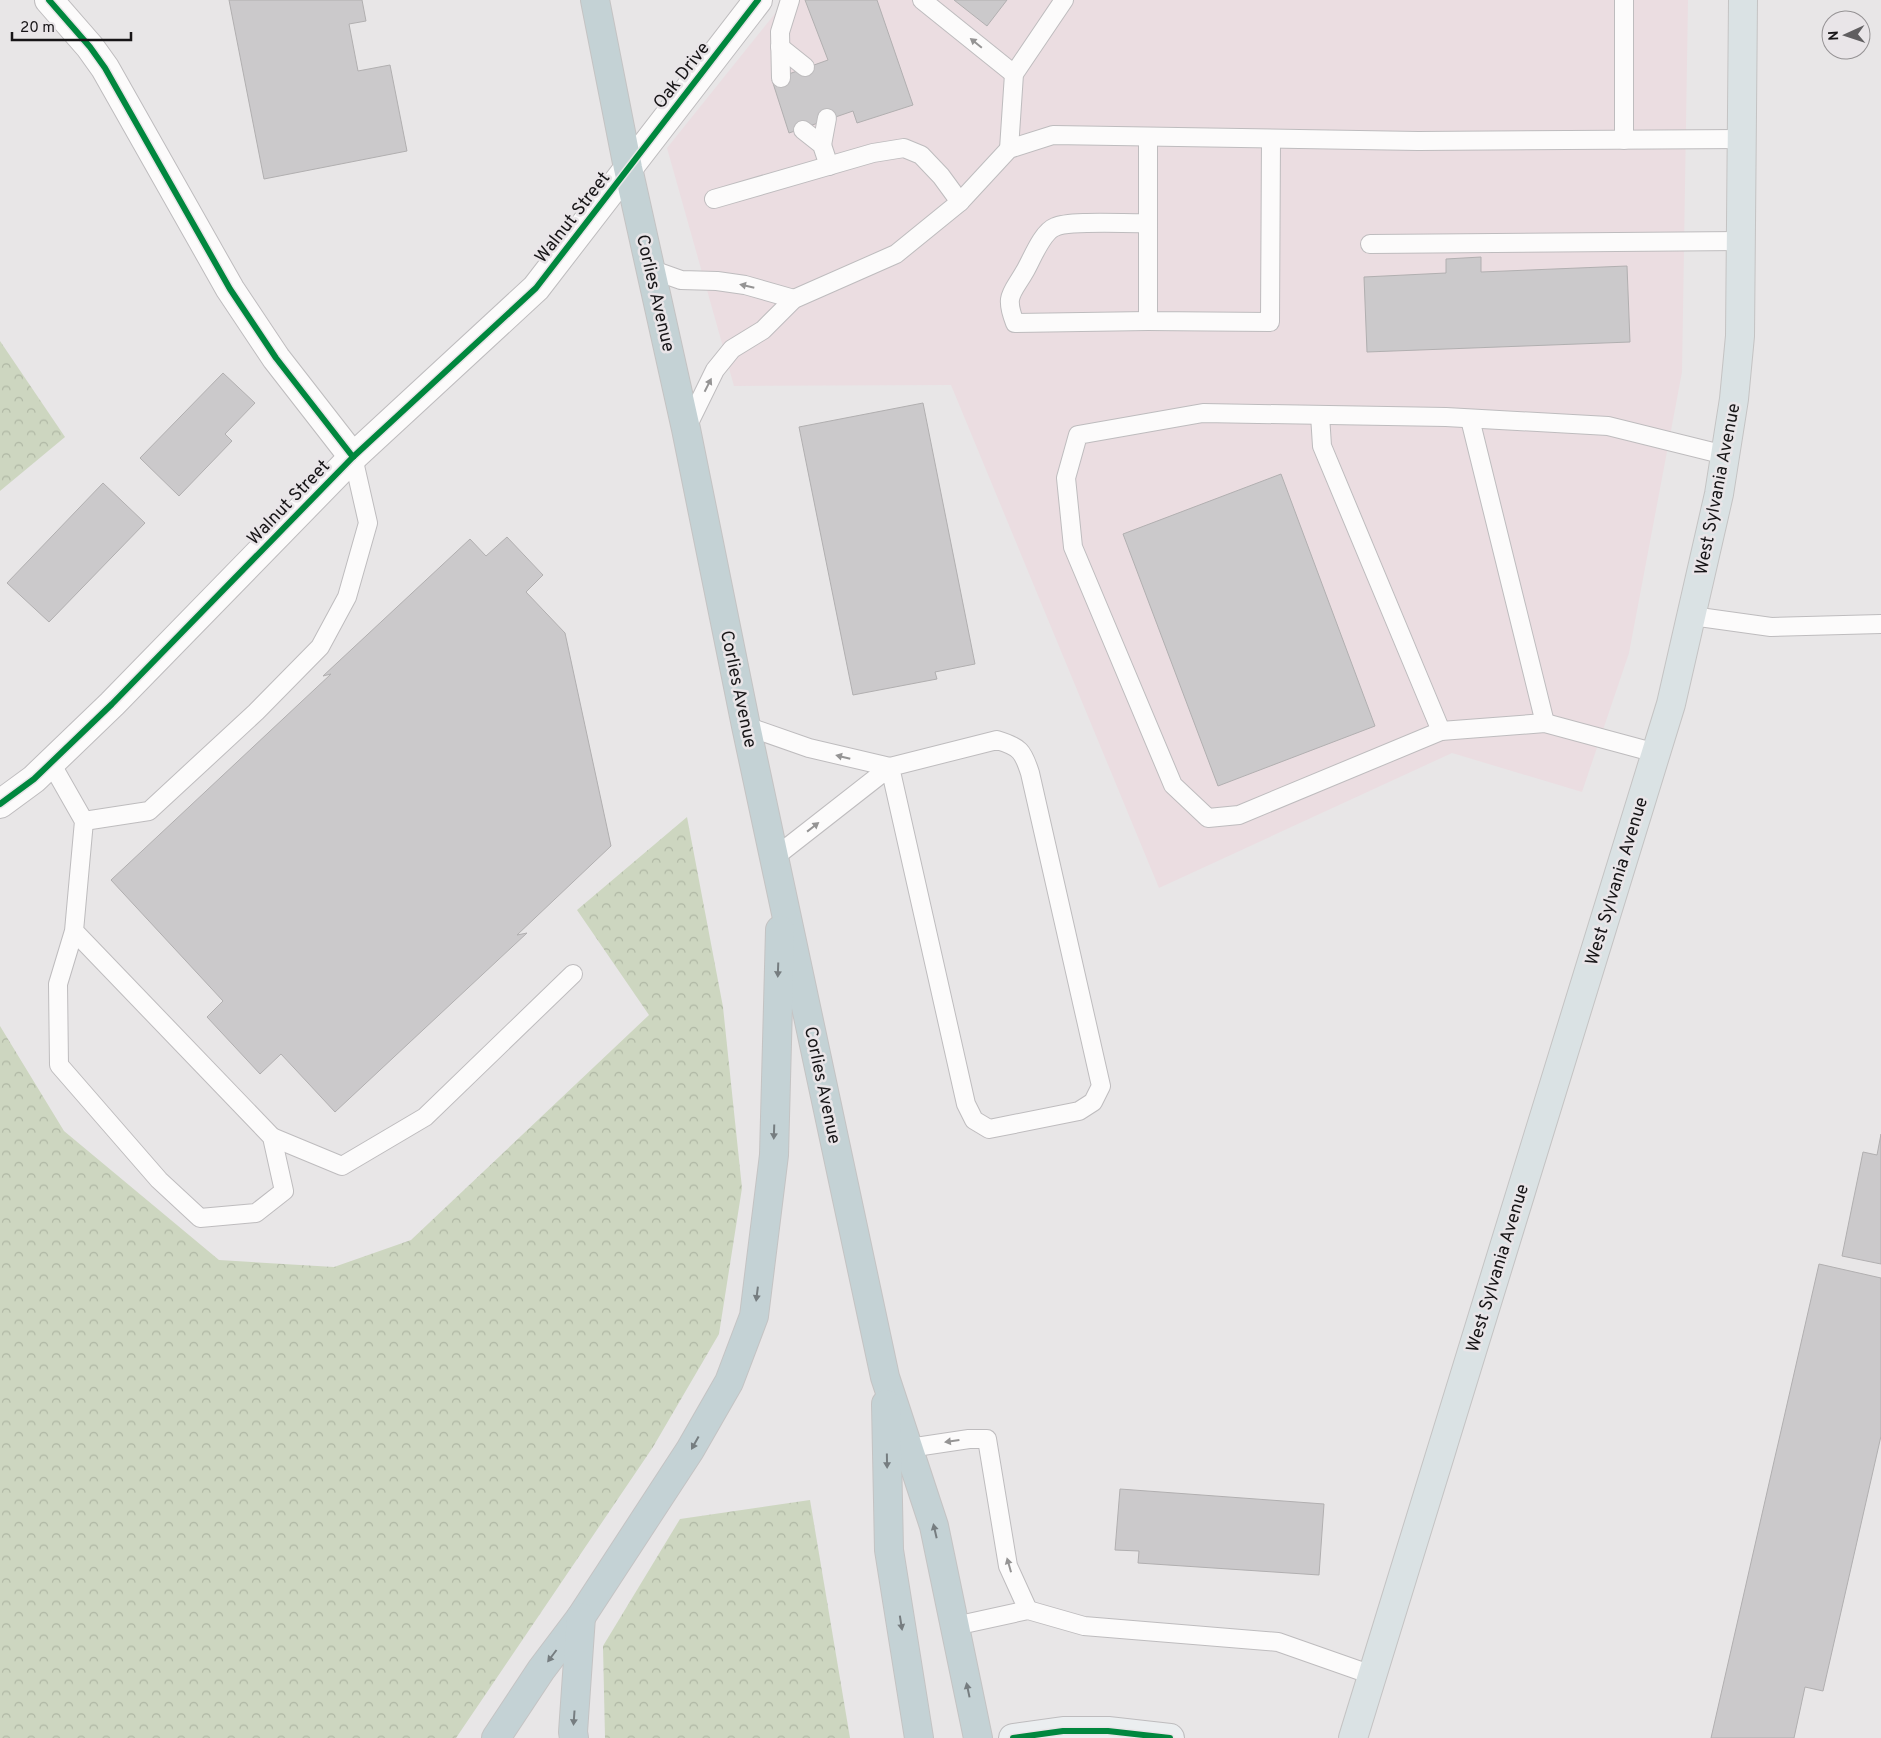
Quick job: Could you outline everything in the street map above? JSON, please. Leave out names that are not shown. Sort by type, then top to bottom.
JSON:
[{"type":"highway","name":"Corlies Avenue","points":[[595,0],[628,168],[686,429],[746,726],[885,1377]]},
{"type":"highway","points":[[496,1738],[541,1670],[581,1617],[690,1450],[729,1382],[754,1316],[774,1155],[781,886]]},
{"type":"highway","points":[[885,1377],[934,1526],[978,1738]]},
{"type":"highway","points":[[885,1377],[889,1550],[919,1738]]},
{"type":"highway","points":[[574,1738],[581,1617]]},
{"type":"main road","name":"West Sylvania Avenue","points":[[1353,1738],[1671,704],[1720,494],[1734,399],[1740,336],[1743,0]]},
{"type":"street","points":[[49,0],[90,47],[105,68],[230,289],[276,358],[353,457]]},
{"type":"street","name":"Oak Drive","points":[[628,168],[758,0]]},
{"type":"street","name":"Walnut Street","points":[[0,804],[34,779],[51,763],[112,704],[353,457],[536,288],[628,168]]},
{"type":"street","points":[[1013,1738],[1063,1731],[1108,1731],[1170,1738]]},
{"type":"lane","points":[[781,78],[780,32],[790,0]]},
{"type":"lane","points":[[922,0],[1014,74]]},
{"type":"lane","points":[[1009,149],[1014,74],[1064,0]]},
{"type":"lane","points":[[1624,0],[1624,140]]},
{"type":"lane","points":[[780,47],[805,67]]},
{"type":"lane","points":[[826,118],[822,145],[829,166]]},
{"type":"lane","points":[[803,130],[822,145]]},
{"type":"lane","points":[[686,429],[715,370],[732,349],[763,330],[794,299],[896,254],[960,202],[1009,149],[1053,136],[1418,141],[1743,139]]},
{"type":"lane","points":[[1148,137],[1148,321]]},
{"type":"lane","points":[[1148,223],[1074,224],[1055,227],[1043,238],[1024,273],[1010,292],[1009,309],[1015,323],[1270,322],[1271,139]]},
{"type":"lane","points":[[714,200],[873,153],[904,148],[921,155],[941,176],[960,202]]},
{"type":"lane","points":[[1370,244],[1741,240]]},
{"type":"lane","points":[[650,269],[681,280],[726,282],[745,285],[794,299]]},
{"type":"lane","points":[[1656,753],[1546,723],[1441,731],[1239,815],[1208,818],[1173,785],[1073,547],[1066,478],[1078,435],[1203,414],[1470,419],[1608,426],[1725,455]]},
{"type":"lane","points":[[1320,415],[1322,446],[1441,731]]},
{"type":"lane","points":[[1470,419],[1546,723]]},
{"type":"lane","points":[[84,821],[149,811],[256,712],[320,646],[347,597],[368,523],[353,457]]},
{"type":"lane","points":[[1692,616],[1772,627],[1881,624]]},
{"type":"lane","points":[[746,726],[808,748],[890,767]]},
{"type":"lane","points":[[774,857],[890,767],[997,740],[1008,744],[1024,754],[1030,773],[1101,1086],[1093,1102],[1079,1111],[989,1129],[974,1120],[966,1104],[890,767]]},
{"type":"lane","points":[[51,763],[84,821],[74,932],[58,984],[59,1065],[159,1180],[200,1218],[256,1213],[284,1190],[272,1137]]},
{"type":"lane","points":[[74,932],[272,1137],[342,1166],[425,1117],[573,974]]},
{"type":"lane","points":[[909,1448],[969,1439],[987,1440],[1008,1566],[1028,1610]]},
{"type":"lane","points":[[955,1626],[1028,1610],[1084,1626],[1278,1642],[1372,1675]]},
{"type":"shaded area","points":[[786,0],[1688,0],[1682,372],[1629,653],[1582,792],[1452,753],[1159,888],[951,385],[734,386],[667,148]]},
{"type":"green space","points":[[0,341],[65,437],[0,491]]},
{"type":"green space","points":[[687,817],[723,1007],[742,1188],[719,1334],[653,1447],[456,1738],[0,1738],[0,1026],[64,1131],[219,1260],[334,1267],[411,1240],[649,1015],[577,910]]},
{"type":"green space","points":[[810,1500],[850,1738],[605,1738],[603,1646],[680,1519]]},
{"type":"building","points":[[229,0],[362,0],[366,21],[349,24],[358,71],[390,65],[407,151],[264,179]]},
{"type":"building","points":[[805,0],[877,0],[913,105],[857,123],[853,111],[789,133],[772,80],[828,60]]},
{"type":"building","points":[[954,0],[1007,0],[987,26]]},
{"type":"building","points":[[1481,257],[1481,272],[1627,266],[1630,342],[1367,352],[1364,277],[1446,273],[1446,259]]},
{"type":"building","points":[[223,373],[255,403],[225,434],[232,441],[179,496],[140,458]]},
{"type":"building","points":[[923,403],[975,664],[935,672],[937,679],[853,695],[799,427]]},
{"type":"building","points":[[1281,474],[1375,726],[1218,786],[1123,534]]},
{"type":"building","points":[[103,483],[145,523],[49,622],[7,583]]},
{"type":"building","points":[[507,537],[543,575],[526,592],[565,633],[611,846],[517,935],[527,933],[335,1112],[281,1054],[260,1074],[207,1017],[223,1001],[111,880],[331,674],[323,676],[470,539],[486,556]]},
{"type":"building","points":[[1881,1134],[1881,1264],[1842,1256],[1863,1152],[1877,1155]]},
{"type":"building","points":[[1819,1264],[1881,1278],[1881,1436],[1823,1691],[1805,1687],[1794,1738],[1711,1738]]},
{"type":"building","points":[[1120,1489],[1324,1504],[1319,1575],[1138,1563],[1139,1551],[1115,1550]]},
{"type":"cycle path","points":[[49,0],[90,47],[105,68],[230,289],[276,358],[353,457]]},
{"type":"cycle path","points":[[0,804],[34,779],[112,704],[353,457],[536,288],[758,0]]},
{"type":"cycle path","points":[[1013,1738],[1063,1731],[1108,1731],[1170,1738]]}]
